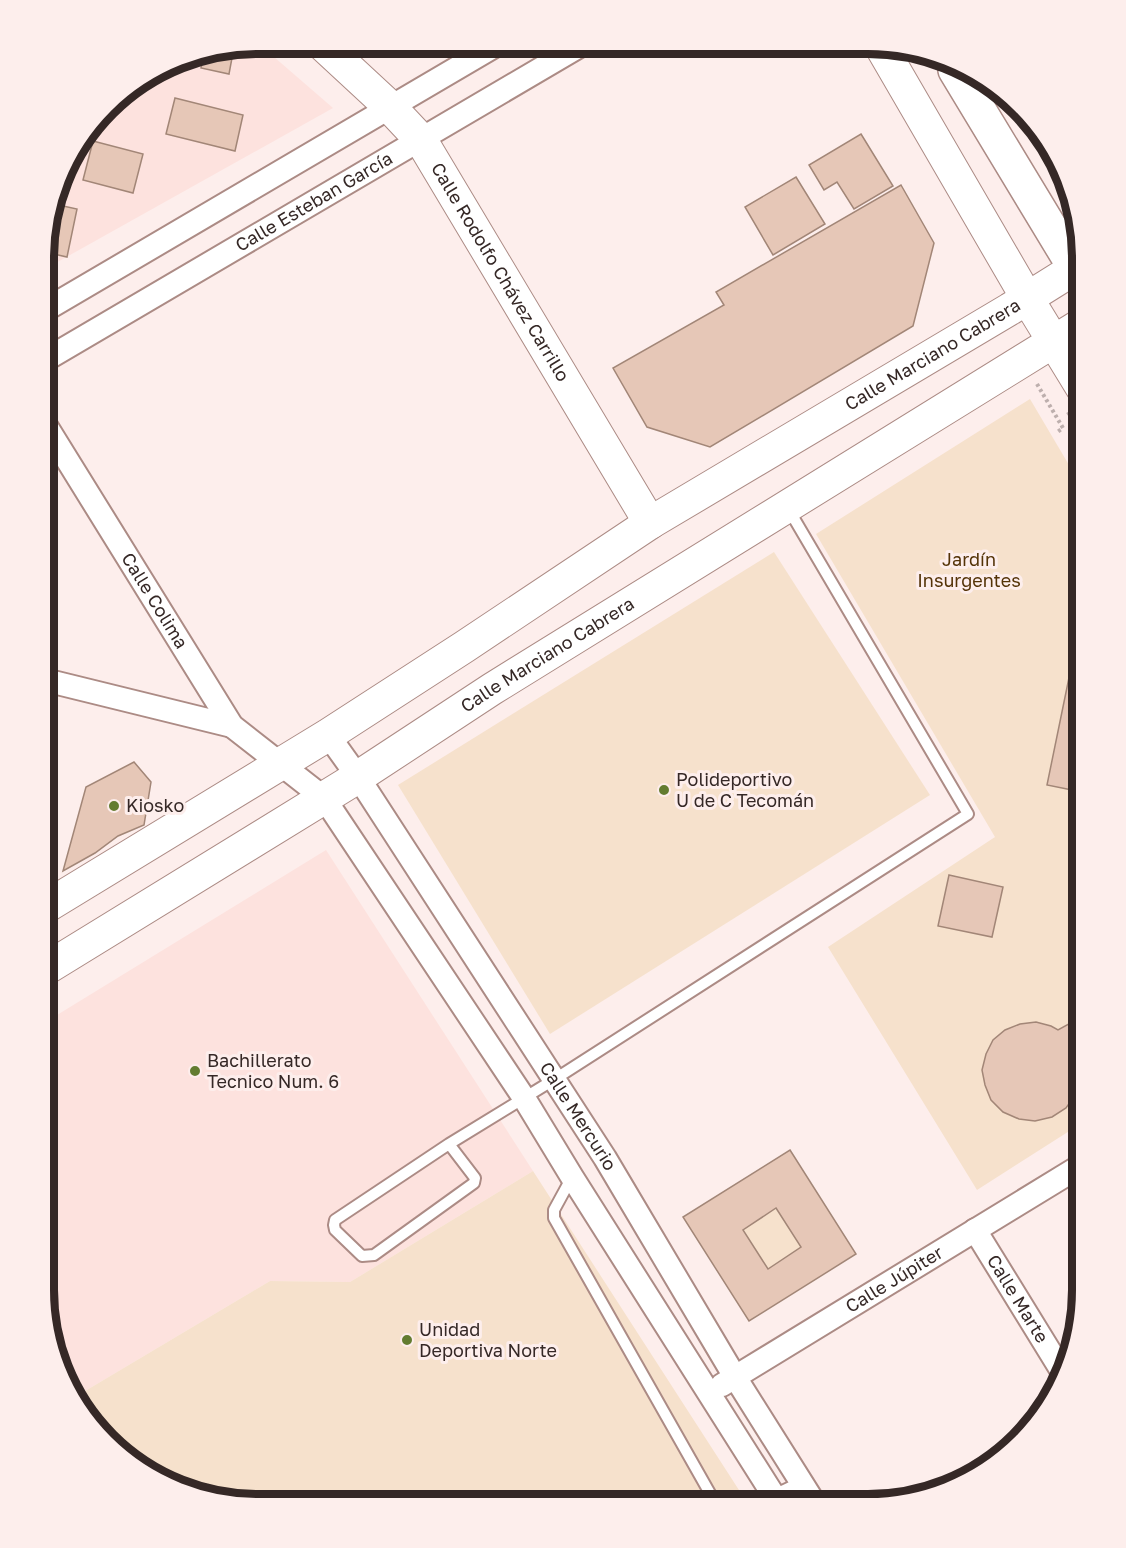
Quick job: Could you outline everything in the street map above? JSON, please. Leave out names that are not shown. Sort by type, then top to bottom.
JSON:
[{"type":"main road","points":[[958,75],[1072,258]]},
{"type":"street","name":"Calle Rodolfo Chávez Carrillo","points":[[333,54],[390,107],[420,140],[650,523]]},
{"type":"street","points":[[54,305],[481,54]]},
{"type":"street","name":"Calle Esteban García","points":[[54,355],[566,54]]},
{"type":"street","points":[[886,55],[1072,372]]},
{"type":"street","name":"Calle Marciano Cabrera","points":[[54,902],[328,735],[650,523],[1028,298],[1072,275]]},
{"type":"street","name":"Calle Marciano Cabrera","points":[[54,964],[358,777],[492,689],[1072,330]]},
{"type":"street","name":"Calle Colima","points":[[54,439],[232,726],[280,765]]},
{"type":"street","points":[[464,647],[492,689]]},
{"type":"street","points":[[54,682],[232,726]]},
{"type":"street","name":"Calle Mercurio","points":[[328,735],[358,777],[555,1079],[605,1158],[735,1377],[809,1494]]},
{"type":"street","name":"Calle Mercurio","points":[[280,765],[324,798],[524,1098],[708,1394],[765,1494]]},
{"type":"street","name":"Calle Júpiter","points":[[708,1394],[1072,1171]]},
{"type":"street","name":"Calle Marte","points":[[975,1230],[1058,1364]]},
{"type":"lane","points":[[450,1144],[475,1178],[474,1183],[374,1255],[362,1256],[334,1230],[335,1220],[450,1144],[968,814],[787,507]]},
{"type":"lane","points":[[572,1177],[554,1210],[554,1218],[710,1494]]},
{"type":"lane","points":[[781,1494],[801,1482]]},
{"type":"shaded area","points":[[244,54],[271,54],[333,108],[54,264],[56,231],[61,205],[69,180],[81,156],[105,123],[123,105],[156,81],[180,69],[218,58]]},
{"type":"shaded area","points":[[326,850],[533,1171],[350,1282],[270,1281],[82,1393],[65,1356],[54,1304],[54,1017]]},
{"type":"green space","name":"Jardín Insurgentes","points":[[1030,399],[1072,470],[1072,1129],[977,1190],[828,947],[995,837],[816,534]]},
{"type":"green space","name":"Polideportivo U de C Tecomán","points":[[774,552],[930,795],[550,1034],[398,785]]},
{"type":"green space","name":"Unidad Deportiva Norte","points":[[533,1171],[742,1494],[258,1494],[231,1492],[180,1479],[156,1467],[114,1434],[82,1393],[270,1281],[350,1282]]},
{"type":"green space","points":[[776,1208],[801,1247],[768,1269],[743,1230]]},
{"type":"building","points":[[232,56],[229,74],[201,68],[202,62]]},
{"type":"building","points":[[175,98],[243,115],[235,151],[166,134]]},
{"type":"building","points":[[861,134],[893,186],[854,209],[837,182],[824,190],[809,165]]},
{"type":"building","points":[[93,141],[143,154],[133,193],[83,180]]},
{"type":"building","points":[[796,177],[825,224],[773,255],[745,207]]},
{"type":"building","points":[[901,185],[934,243],[913,326],[710,447],[647,427],[613,368],[724,305],[716,292]]},
{"type":"building","points":[[61,206],[77,209],[67,257],[54,254]]},
{"type":"building","points":[[1072,663],[1072,790],[1047,785]]},
{"type":"building","name":"Kiosko","points":[[134,762],[151,782],[144,825],[118,836],[95,853],[63,871],[86,787]]},
{"type":"building","points":[[949,875],[1003,887],[992,937],[938,926]]},
{"type":"building","points":[[1036,1022],[1058,1030],[1072,1022],[1072,1100],[1066,1108],[1052,1117],[1035,1121],[1019,1119],[1003,1112],[991,1100],[982,1070],[993,1040],[1005,1030],[1020,1024]]},
{"type":"building","points":[[790,1150],[856,1254],[749,1321],[683,1217]],"holes":[[[776,1208],[801,1247],[768,1269],[743,1230]]]},
{"type":"place","name":"Polideportivo U de C Tecomán","points":[[664,790]]},
{"type":"place","name":"Kiosko","points":[[114,806]]},
{"type":"place","name":"Bachillerato Tecnico Num. 6","points":[[195,1071]]},
{"type":"place","name":"Unidad Deportiva Norte","points":[[407,1340]]}]
